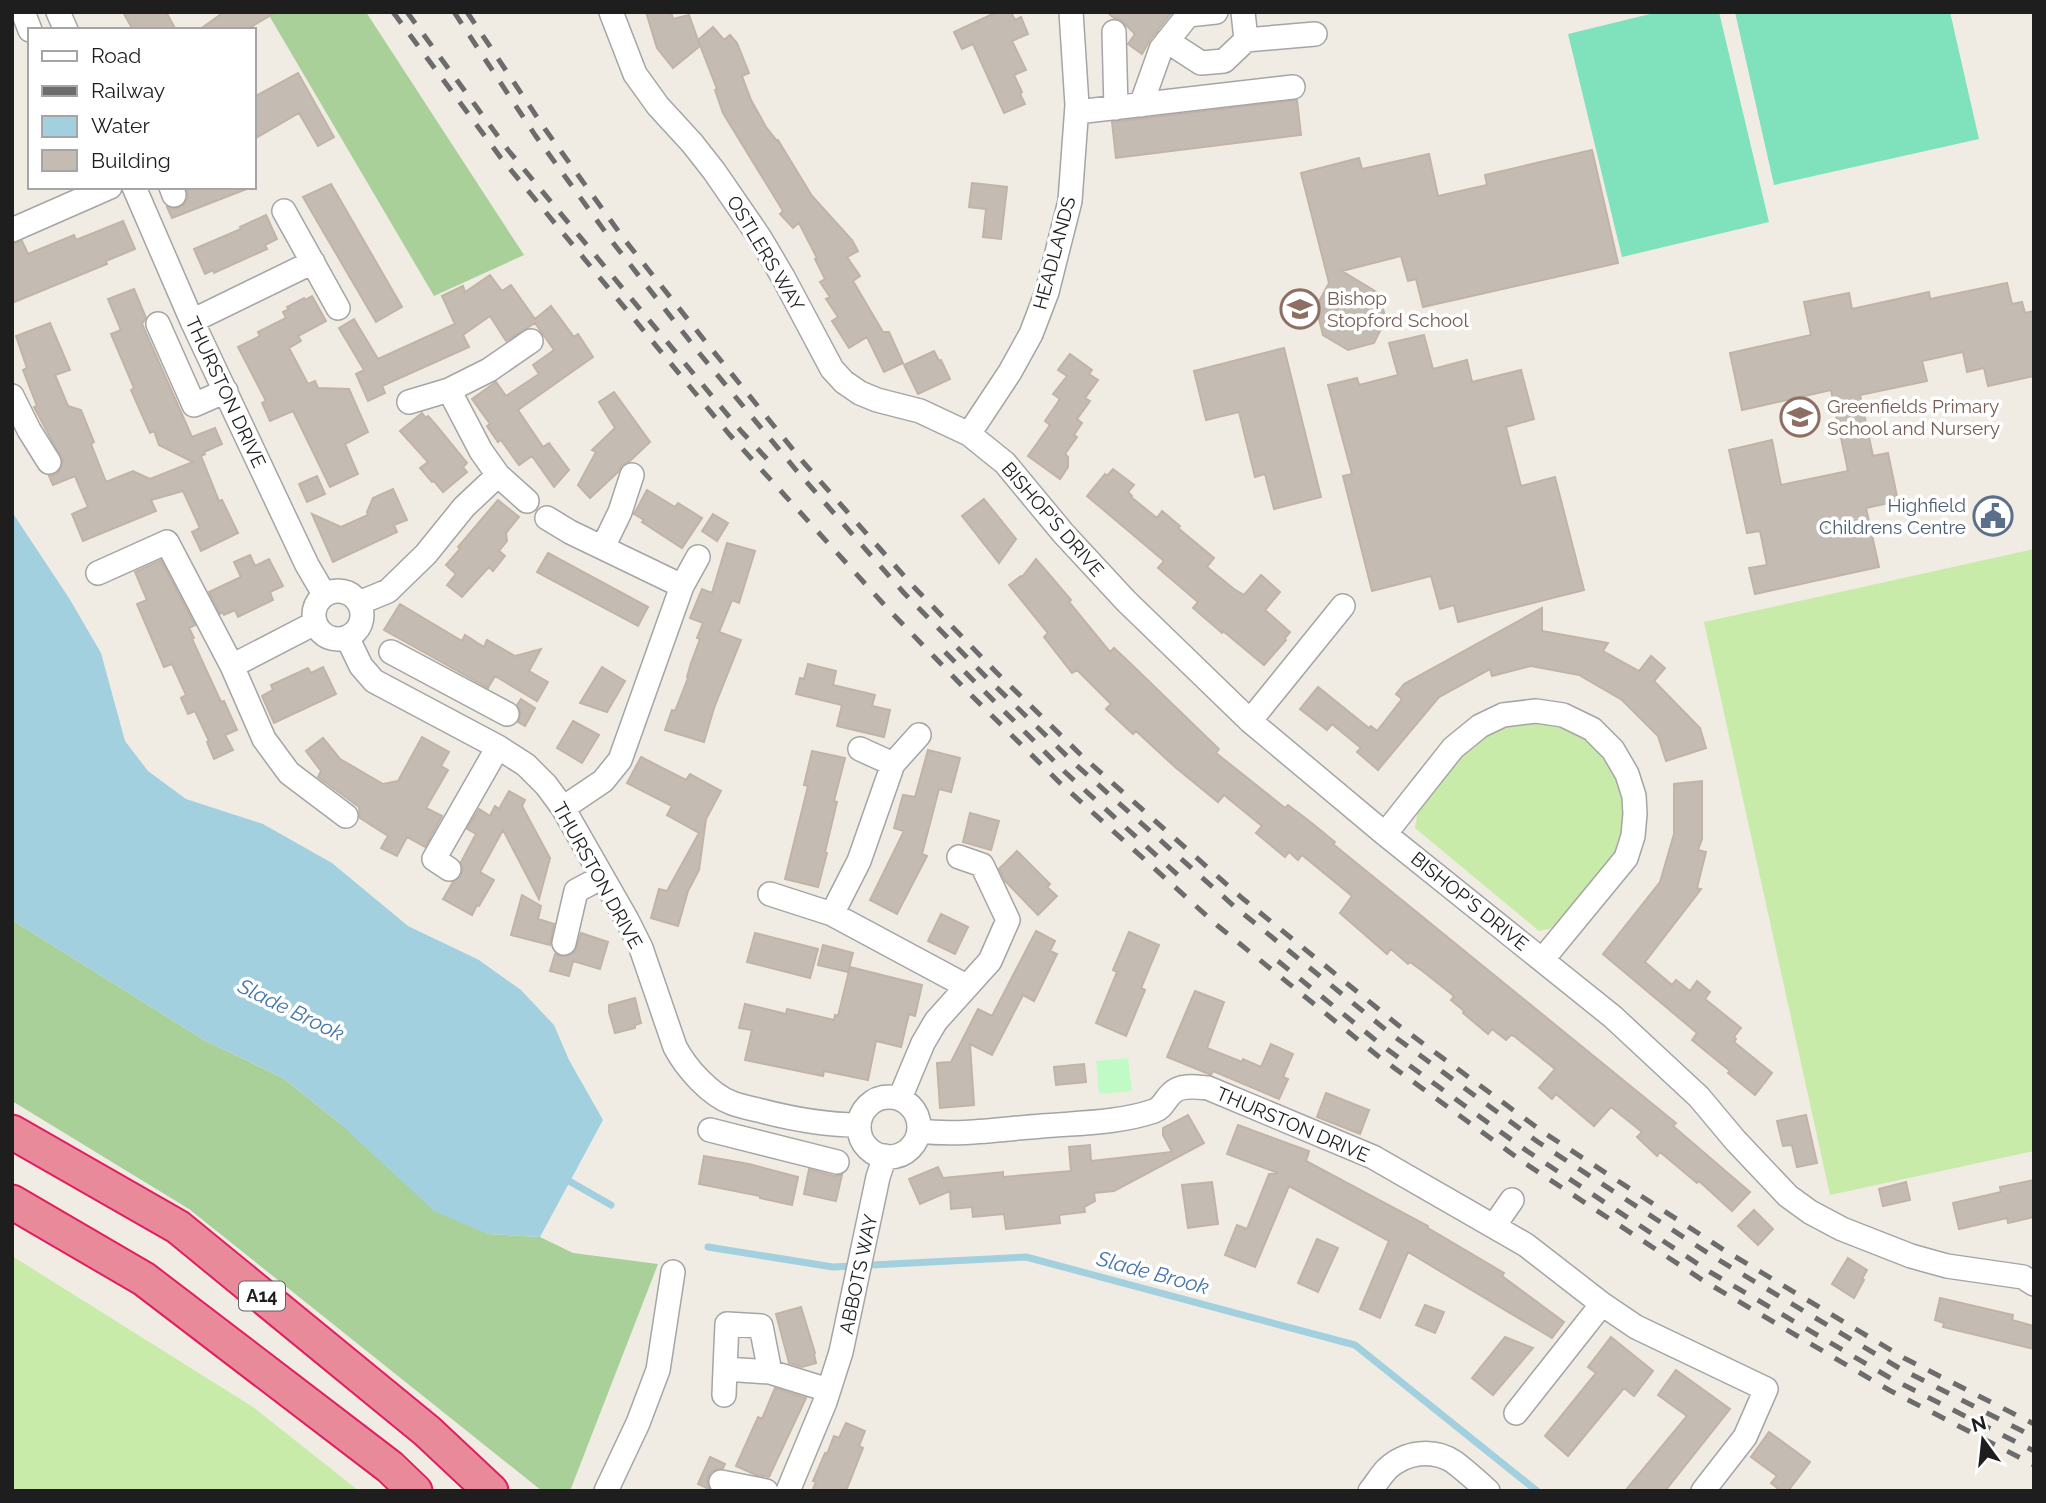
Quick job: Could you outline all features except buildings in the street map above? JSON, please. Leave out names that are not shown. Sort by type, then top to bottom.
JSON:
[{"type":"highway","name":"A14","points":[[12,1132],[178,1227],[427,1431],[491,1491]]},
{"type":"highway","points":[[12,1202],[144,1279],[390,1467],[415,1491]]},
{"type":"street","points":[[58,12],[65,28]]},
{"type":"street","name":"OSTLERS WAY","points":[[611,12],[635,74],[658,106],[715,171],[760,238],[832,369],[860,393],[920,411],[970,434]]},
{"type":"street","name":"HEADLANDS","points":[[970,434],[1031,334],[1047,292],[1070,201],[1077,112],[1071,12]]},
{"type":"street","points":[[1142,105],[1161,50],[1167,41],[1188,15],[1216,12]]},
{"type":"street","points":[[1243,12],[1246,40]]},
{"type":"street","points":[[1114,32],[1116,108]]},
{"type":"street","points":[[1167,41],[1201,63],[1224,61],[1246,40],[1315,34]]},
{"type":"street","points":[[1077,112],[1293,88]]},
{"type":"street","points":[[12,230],[105,189]]},
{"type":"street","name":"THURSTON DRIVE","points":[[135,189],[192,321],[307,565],[324,594]]},
{"type":"street","points":[[284,211],[338,308]]},
{"type":"street","points":[[192,321],[313,262]]},
{"type":"street","points":[[158,324],[194,405],[226,391]]},
{"type":"street","points":[[409,402],[449,390],[489,369],[531,341]]},
{"type":"street","points":[[449,390],[481,451],[498,475],[527,501]]},
{"type":"street","points":[[12,396],[49,461]]},
{"type":"street","name":"BISHOP'S DRIVE","points":[[970,434],[1005,463],[1063,533],[1126,601],[1250,721],[1385,834],[1613,1017],[1699,1097],[1788,1196],[1810,1212],[1842,1229],[1911,1256],[1947,1266],[2030,1277]]},
{"type":"street","points":[[359,603],[388,592],[426,554],[464,507],[498,475]]},
{"type":"street","points":[[603,547],[620,512],[632,475]]},
{"type":"street","points":[[547,518],[681,586]]},
{"type":"street","points":[[97,573],[167,542],[232,666],[264,739],[289,773],[346,816]]},
{"type":"street","points":[[563,808],[603,781],[620,760],[681,586],[698,557]]},
{"type":"street","points":[[342,590],[355,597],[362,613],[358,629],[347,637],[337,639],[328,638],[320,632],[313,618],[314,608],[317,600],[324,594],[342,590]]},
{"type":"street","points":[[1250,721],[1343,606]]},
{"type":"street","points":[[232,666],[315,623]]},
{"type":"street","name":"THURSTON DRIVE","points":[[347,637],[361,666],[374,681],[498,747],[526,765],[546,785],[563,808],[641,948],[682,1062],[706,1086],[730,1103],[784,1117],[829,1125],[859,1125]]},
{"type":"street","points":[[391,652],[506,714]]},
{"type":"street","points":[[440,716],[456,687]]},
{"type":"street","points":[[1385,834],[1453,748],[1480,726],[1503,715],[1536,711],[1563,715],[1592,729],[1613,750],[1627,774],[1634,796],[1633,836],[1626,858],[1543,960]]},
{"type":"street","points":[[832,914],[859,861],[893,765],[919,735]]},
{"type":"street","points":[[449,869],[434,859],[498,747]]},
{"type":"street","points":[[860,749],[893,765]]},
{"type":"street","points":[[900,1098],[923,1043],[936,1021],[990,961],[1008,920],[982,865],[959,857]]},
{"type":"street","points":[[564,943],[576,891],[602,877]]},
{"type":"street","points":[[770,894],[832,914],[966,986]]},
{"type":"street","name":"THURSTON DRIVE","points":[[919,1131],[942,1134],[1126,1117],[1156,1111],[1174,1090],[1189,1086],[1208,1088],[1373,1157],[1526,1245],[1636,1327],[1766,1389],[1745,1437],[1703,1491]]},
{"type":"street","points":[[882,1097],[900,1098],[909,1103],[915,1111],[919,1120],[919,1131],[912,1146],[905,1152],[896,1156],[885,1156],[870,1149],[863,1142],[859,1125],[861,1115],[873,1101],[882,1097]]},
{"type":"street","points":[[778,1147],[784,1117]]},
{"type":"street","points":[[710,1130],[837,1162]]},
{"type":"street","name":"ABBOTS WAY","points":[[788,1491],[841,1352],[878,1177],[885,1156]]},
{"type":"street","points":[[1494,1226],[1512,1200]]},
{"type":"street","points":[[607,1489],[638,1423],[658,1370],[673,1272]]},
{"type":"street","points":[[1516,1413],[1602,1304]]},
{"type":"street","points":[[724,1395],[727,1324],[761,1326],[770,1372]]},
{"type":"street","points":[[725,1369],[770,1372],[828,1390]]},
{"type":"street","points":[[1370,1491],[1386,1470],[1398,1461],[1414,1454],[1431,1453],[1451,1460],[1488,1491]]},
{"type":"street","points":[[721,1482],[766,1491]]},
{"type":"green space","points":[[267,12],[366,12],[524,255],[434,296]]},
{"type":"green space","points":[[1658,12],[1719,12],[1769,222],[1622,257],[1568,34]]},
{"type":"green space","points":[[1735,12],[1950,12],[1979,139],[1774,185]]},
{"type":"green space","points":[[2034,549],[2034,1151],[1830,1195],[1704,622]]},
{"type":"green space","points":[[1534,720],[1572,729],[1592,743],[1609,760],[1623,791],[1625,809],[1620,846],[1613,860],[1557,924],[1539,931],[1415,828],[1418,809],[1462,754],[1498,728]]},
{"type":"green space","points":[[12,920],[204,1040],[283,1078],[488,1234],[540,1237],[573,1253],[658,1264],[570,1491],[542,1491],[189,1209],[12,1101]]},
{"type":"green space","points":[[1128,1058],[1132,1091],[1099,1094],[1096,1061]]},
{"type":"green space","points":[[12,1256],[253,1407],[359,1491],[12,1491]]},
{"type":"water","points":[[12,512],[69,598],[101,653],[125,741],[148,771],[186,799],[263,824],[332,863],[408,926],[479,960],[521,990],[554,1025],[569,1060],[603,1120],[540,1237],[488,1234],[434,1211],[337,1121],[283,1078],[204,1040],[12,920]]},
{"type":"waterway","name":"Slade Brook","points":[[562,1177],[611,1205]]},
{"type":"waterway","name":"Slade Brook","points":[[708,1247],[833,1267],[1026,1257],[1355,1345],[1537,1491]]},
{"type":"railway","points":[[393,12],[501,158],[729,434],[889,610],[971,695],[1059,782],[1218,926],[1378,1056],[1523,1162],[1704,1281],[1889,1390],[2034,1465]]},
{"type":"railway","points":[[407,12],[508,150],[767,459]]},
{"type":"railway","points":[[454,12],[535,135],[614,244],[700,354],[796,470],[904,593],[1074,763],[1235,907],[1391,1034],[1538,1142],[1717,1259],[1899,1368],[2034,1437]]},
{"type":"railway","points":[[467,12],[545,129],[624,239],[804,463],[913,586],[1081,755],[1242,898],[1398,1025],[1543,1132],[1724,1250],[1904,1358],[2034,1424]]},
{"type":"railway","points":[[945,652],[1065,772],[1180,877]]},
{"type":"railway","points":[[1278,961],[1384,1047],[1527,1151],[1710,1272],[1892,1379],[2034,1451]]},
{"type":"place","name":"Bishop Stopford School","points":[[1300,309]]},
{"type":"place","name":"Greenfields Primary School and Nursery","points":[[1800,417]]},
{"type":"place","name":"Highfield Childrens Centre","points":[[1993,516]]}]
